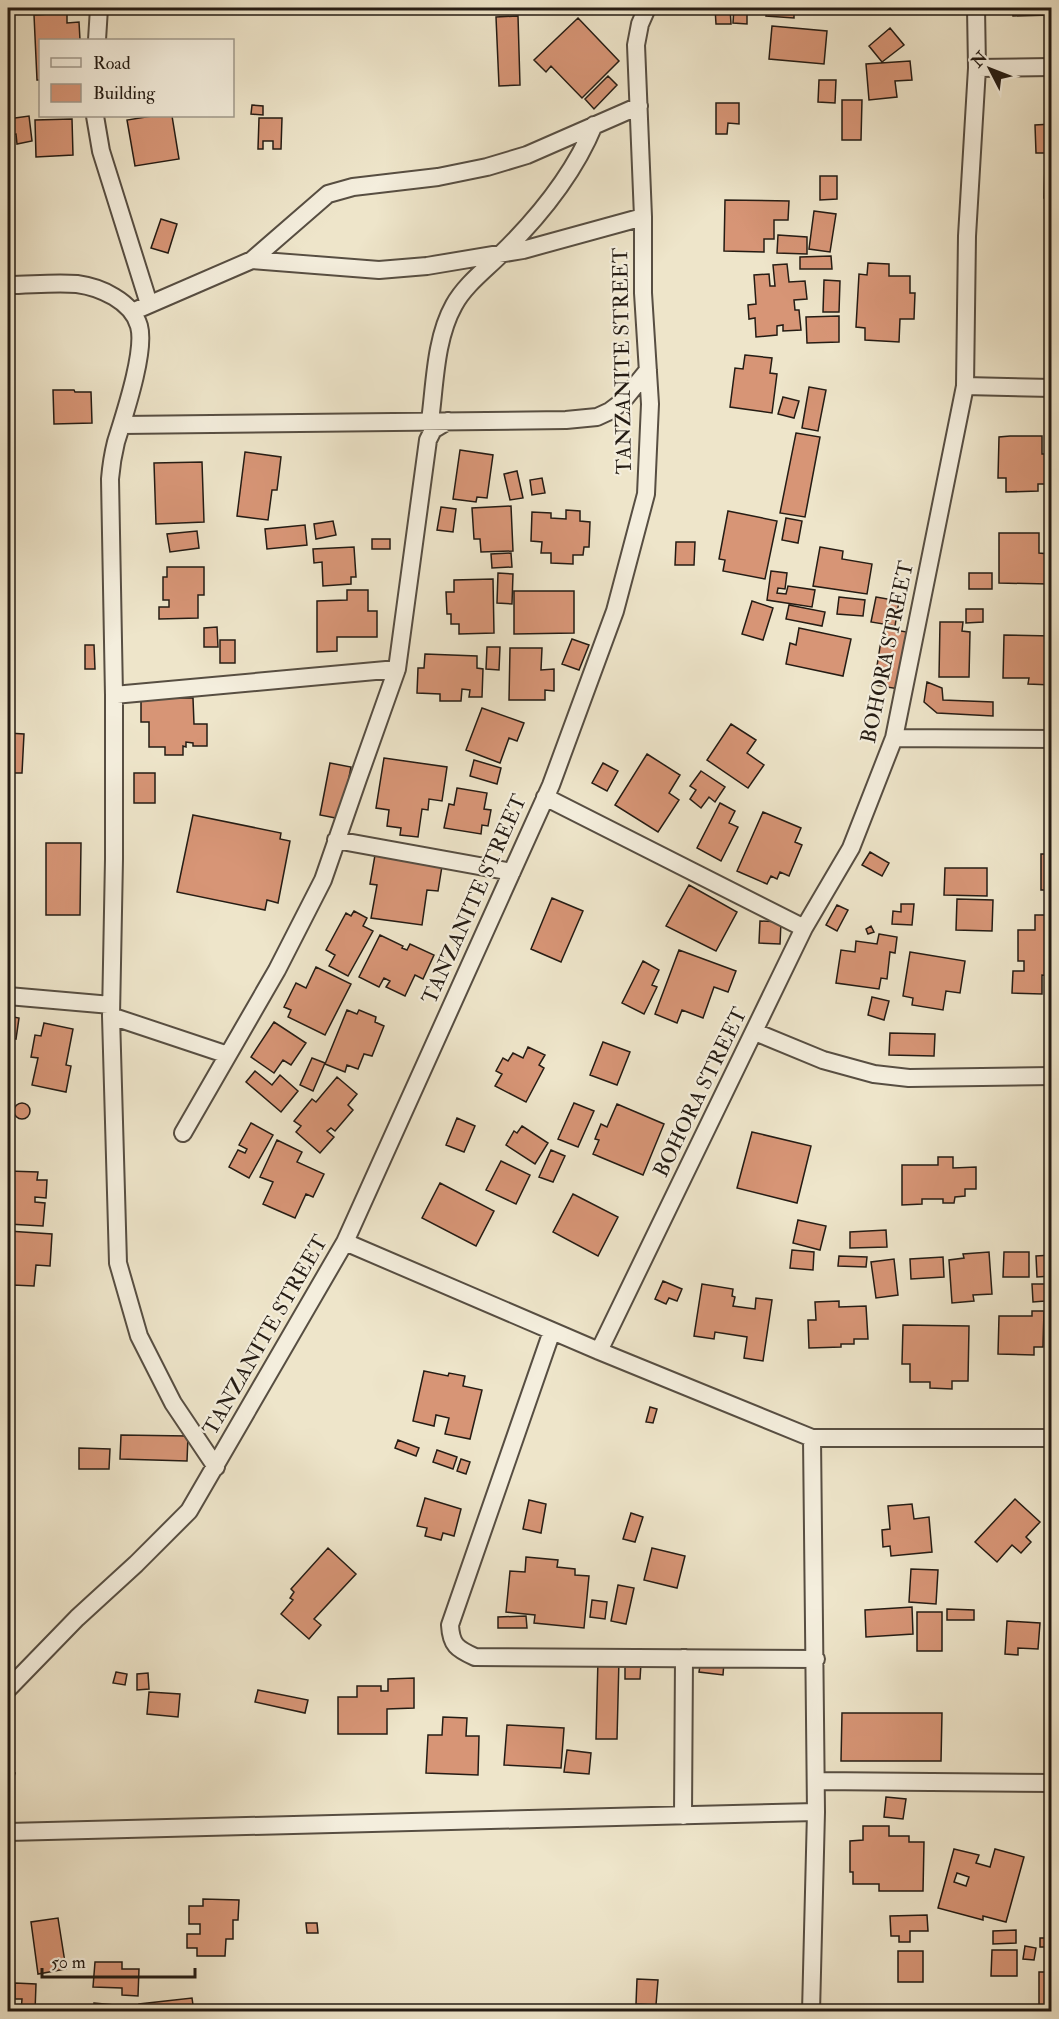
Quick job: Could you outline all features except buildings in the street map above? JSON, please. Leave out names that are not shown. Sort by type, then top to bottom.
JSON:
[{"type":"street","points":[[97,39],[99,8]]},
{"type":"street","name":"TANZANITE STREET","points":[[8,1689],[77,1618],[189,1511],[216,1467],[345,1242],[545,797],[615,611],[646,494],[650,404],[643,293],[643,217],[636,45],[640,24],[647,8]]},
{"type":"street","name":"BOHORA STREET","points":[[599,1351],[804,928],[851,848],[894,738],[965,386],[967,236],[977,68],[976,8]]},
{"type":"street","points":[[977,68],[1052,67]]},
{"type":"street","points":[[132,312],[252,260],[328,194],[353,187],[438,177],[487,167],[528,155],[639,106]]},
{"type":"street","points":[[94,117],[101,151],[149,304]]},
{"type":"street","points":[[430,421],[438,359],[454,304],[545,205],[586,145],[594,125]]},
{"type":"street","points":[[252,260],[379,270],[427,266],[523,250],[643,217]]},
{"type":"street","points":[[8,285],[78,284],[112,296],[132,312],[139,327],[139,352],[123,425],[116,443],[110,479],[114,695],[111,1010],[118,1263],[139,1336],[173,1403],[216,1467]]},
{"type":"street","points":[[123,425],[566,420],[597,417],[622,402],[648,370]]},
{"type":"street","points":[[965,386],[1052,388]]},
{"type":"street","points":[[183,1133],[276,970],[322,880],[397,669],[428,440],[433,430],[448,421]]},
{"type":"street","points":[[114,695],[397,669]]},
{"type":"street","points":[[894,738],[1052,739]]},
{"type":"street","points":[[545,797],[804,928]]},
{"type":"street","points":[[336,840],[512,872]]},
{"type":"street","points":[[8,996],[111,1010],[228,1055]]},
{"type":"street","points":[[754,1032],[823,1060],[874,1074],[909,1078],[1052,1076]]},
{"type":"street","points":[[345,1242],[599,1351],[812,1438],[1052,1438]]},
{"type":"street","points":[[552,1330],[450,1625],[451,1639],[460,1650],[475,1657],[816,1659]]},
{"type":"street","points":[[811,2012],[816,1812],[812,1438]]},
{"type":"street","points":[[683,1815],[684,1659]]},
{"type":"street","points":[[816,1781],[1052,1783]]},
{"type":"street","points":[[8,1832],[816,1812]]}]
